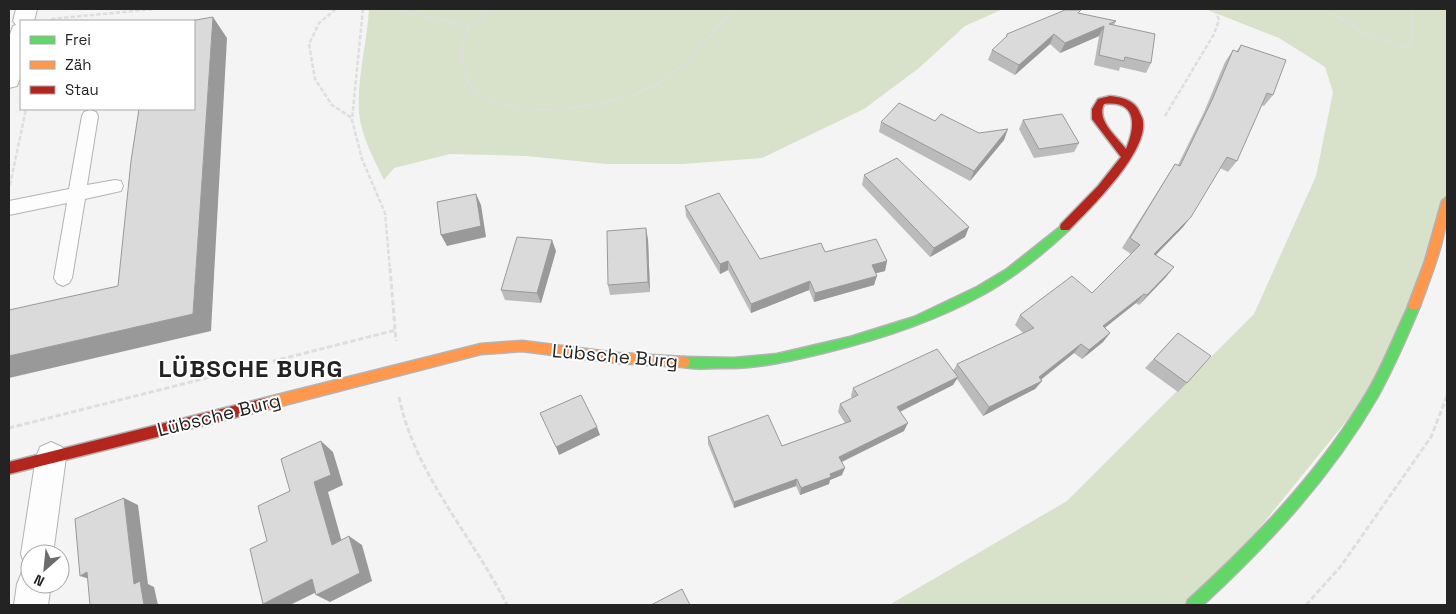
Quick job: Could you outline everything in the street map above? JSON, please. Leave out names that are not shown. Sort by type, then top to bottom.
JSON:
[{"type":"street","points":[[14,73],[20,36]]},
{"type":"street","name":"Lübsche Burg","points":[[9,468],[480,349],[517,346],[620,358],[678,362],[765,361],[854,343],[917,323],[987,288],[1032,258],[1071,224],[1117,171],[1126,156],[1138,132],[1139,120],[1132,109],[1122,101],[1109,98],[1101,101],[1097,109],[1096,119],[1126,156]]},
{"type":"street","points":[[1193,605],[1274,529],[1316,478],[1358,418],[1387,371],[1411,319],[1426,277],[1447,202]]},
{"type":"street","points":[[38,544],[51,457]]},
{"type":"lane","points":[[64,278],[90,116]]},
{"type":"lane","points":[[9,208],[115,186]]},
{"type":"path","points":[[46,19],[154,9]]},
{"type":"path","points":[[336,9],[319,23],[308,44],[315,79],[332,105],[352,118]]},
{"type":"path","points":[[363,9],[352,118],[362,159],[385,213],[396,330],[401,413],[419,458],[469,537],[508,605]]},
{"type":"path","points":[[395,9],[469,26]]},
{"type":"path","points":[[494,9],[482,15],[469,26],[464,34],[461,49],[463,66],[468,80],[478,93],[497,103],[543,109],[590,104],[633,94],[653,87],[673,71],[734,9]]},
{"type":"path","points":[[1161,123],[1180,88],[1214,34],[1219,20],[1215,9]]},
{"type":"path","points":[[1324,9],[1384,41],[1397,47],[1407,48],[1412,38],[1412,9]]},
{"type":"path","points":[[9,191],[26,110]]},
{"type":"path","points":[[9,428],[396,330]]},
{"type":"path","points":[[1306,605],[1341,566],[1431,437],[1447,396]]},
{"type":"green space","points":[[369,9],[1003,9],[965,26],[919,68],[864,109],[762,158],[683,164],[606,164],[526,156],[450,154],[394,168],[384,180],[365,139],[359,112],[359,86]]},
{"type":"green space","points":[[1205,9],[1447,9],[1447,201],[1387,371],[1204,596],[1193,605],[889,605],[1067,501],[1254,314],[1316,176],[1333,92],[1325,67],[1279,38]]},
{"type":"building","points":[[1065,10],[1081,10],[1078,13],[1116,21],[1109,24],[1155,34],[1151,63],[1125,57],[1124,61],[1099,55],[1104,26],[1065,43],[1054,34],[1019,65],[992,50],[1007,34]]},
{"type":"building","points":[[213,17],[193,314],[9,356],[9,310],[118,286],[131,161],[139,110],[195,110],[195,20]]},
{"type":"building","points":[[1241,45],[1286,60],[1273,95],[1267,93],[1237,161],[1227,157],[1191,217],[1154,254],[1174,267],[1147,295],[1144,294],[1103,326],[1110,333],[1089,350],[1081,344],[1039,377],[1042,381],[989,407],[957,364],[1034,328],[1020,315],[1072,276],[1092,293],[1140,245],[1130,238],[1175,164],[1180,166],[1212,100],[1233,50],[1238,52]]},
{"type":"building","points":[[899,103],[935,121],[941,114],[979,133],[1008,129],[974,171],[881,122]]},
{"type":"building","points":[[1062,114],[1079,143],[1039,149],[1023,120]]},
{"type":"building","points":[[897,158],[969,227],[934,248],[864,175]]},
{"type":"building","points":[[719,193],[760,259],[821,243],[825,252],[876,239],[887,261],[872,265],[877,276],[815,293],[810,281],[751,304],[728,261],[720,264],[685,206]]},
{"type":"building","points":[[476,194],[481,226],[441,235],[437,202]]},
{"type":"building","points":[[646,228],[648,282],[608,285],[607,231]]},
{"type":"building","points":[[517,237],[552,240],[537,293],[501,290]]},
{"type":"building","points":[[1178,333],[1211,356],[1187,383],[1154,359]]},
{"type":"building","points":[[937,349],[958,377],[897,407],[908,423],[839,457],[845,468],[830,474],[831,477],[801,488],[797,479],[734,502],[708,437],[768,415],[782,446],[851,421],[840,404],[858,395],[853,388]]},
{"type":"building","points":[[581,395],[597,427],[556,447],[540,413]]},
{"type":"building","points":[[321,441],[331,475],[314,482],[332,545],[349,536],[360,573],[316,595],[312,579],[263,604],[250,549],[267,541],[258,506],[290,491],[281,459]]},
{"type":"building","points":[[124,498],[134,584],[140,581],[144,605],[90,605],[87,572],[80,576],[75,519]]},
{"type":"building","points":[[682,589],[690,605],[651,605]]},
{"type":"traffic: fast","points":[[684,362],[734,363],[777,359],[884,332],[917,320],[981,291],[1039,251],[1065,227]]},
{"type":"traffic: fast","points":[[1193,605],[1261,540],[1322,469],[1374,392],[1396,350],[1414,306]]},
{"type":"traffic: slow","points":[[1414,306],[1430,261],[1447,201]]},
{"type":"traffic: slow","points":[[265,404],[481,349],[522,346],[618,358],[684,362]]},
{"type":"traffic: jam","points":[[1065,227],[1116,172],[1128,154],[1136,137],[1138,122],[1133,109],[1118,100],[1101,101],[1097,109],[1097,119],[1126,156]]},
{"type":"traffic: jam","points":[[9,468],[265,404]]},
{"type":"district","name":"LÜBSCHE BURG","points":[[251,368]]}]
